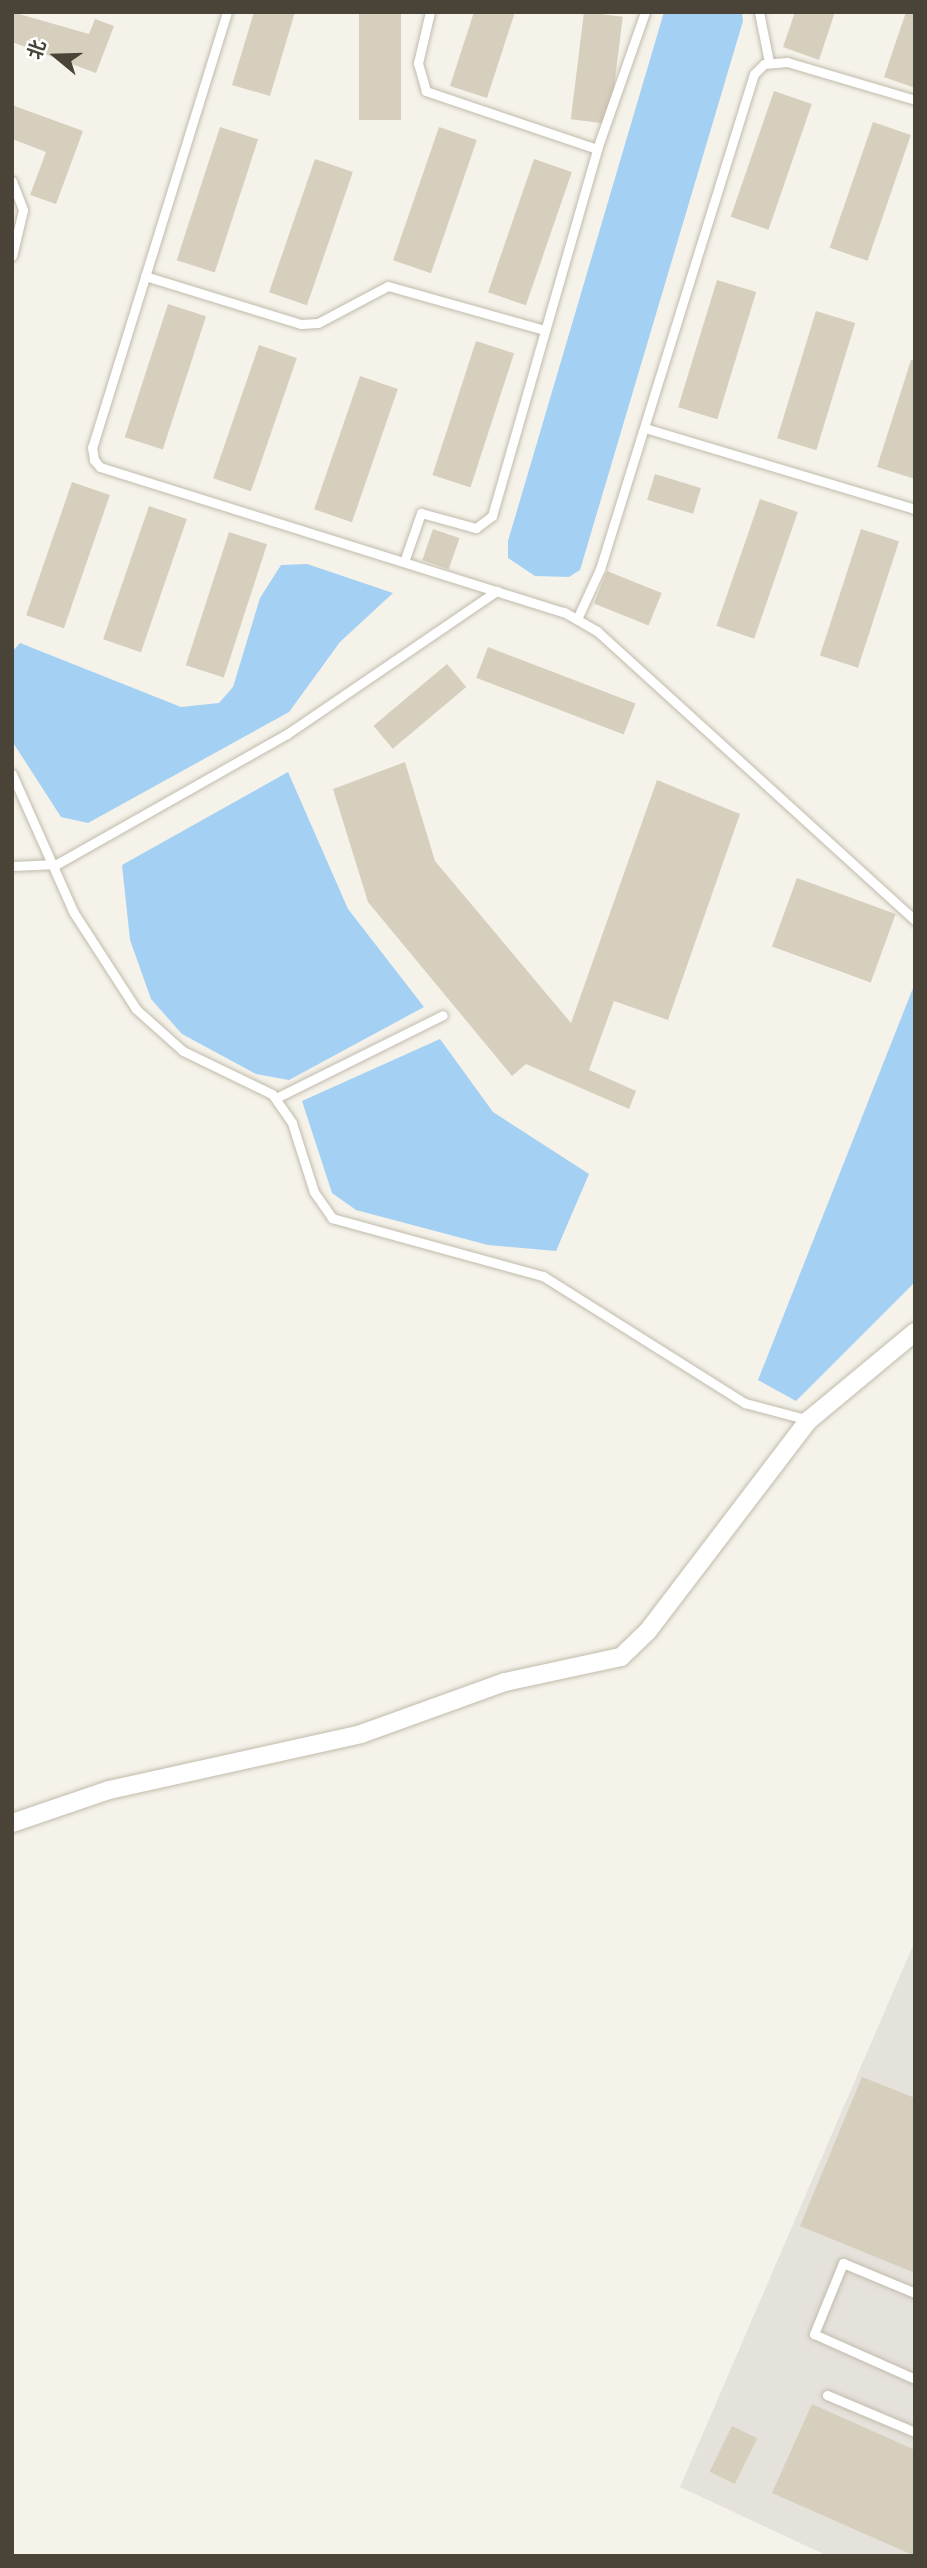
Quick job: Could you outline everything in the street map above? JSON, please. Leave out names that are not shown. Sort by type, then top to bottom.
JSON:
[{"type":"street","points":[[12,1823],[109,1790],[361,1734],[505,1682],[621,1657],[648,1631],[809,1420],[915,1332]]},
{"type":"lane","points":[[227,12],[92,447],[100,467],[577,619],[915,920]]},
{"type":"lane","points":[[430,12],[418,63],[426,91],[597,149]]},
{"type":"lane","points":[[404,562],[421,513],[476,528],[492,516],[597,149],[645,12]]},
{"type":"lane","points":[[759,12],[769,62]]},
{"type":"lane","points":[[577,619],[600,569],[752,78],[769,62],[787,62],[915,100]]},
{"type":"lane","points":[[12,181],[23,209],[12,256]]},
{"type":"lane","points":[[145,276],[300,324],[318,323],[388,286],[545,330]]},
{"type":"lane","points":[[645,428],[915,509]]},
{"type":"lane","points":[[12,866],[57,864],[287,734],[496,591]]},
{"type":"lane","points":[[12,774],[57,864],[74,913],[160,1037],[276,1098],[292,1123],[314,1192],[339,1223],[543,1276],[745,1403],[809,1420]]},
{"type":"lane","points":[[276,1098],[443,1015]]},
{"type":"lane","points":[[915,2292],[843,2263],[814,2334],[915,2379]]},
{"type":"lane","points":[[827,2395],[915,2432]]},
{"type":"shaded area","points":[[915,1941],[915,2556],[828,2556],[680,2487]]},
{"type":"water","points":[[664,12],[742,12],[743,21],[580,570],[569,577],[535,576],[508,558],[508,541]]},
{"type":"water","points":[[307,564],[393,593],[340,642],[289,712],[88,823],[61,817],[12,741],[12,652],[20,643],[181,707],[219,703],[233,687],[260,598],[281,565]]},
{"type":"water","points":[[288,772],[348,909],[424,1007],[289,1080],[256,1074],[182,1034],[151,999],[130,940],[122,865]]},
{"type":"water","points":[[915,983],[915,1282],[796,1401],[758,1380]]},
{"type":"water","points":[[440,1039],[493,1112],[589,1174],[556,1251],[488,1245],[356,1210],[332,1193],[302,1101]]},
{"type":"building","points":[[12,12],[89,34],[95,19],[114,26],[96,73],[12,42]]},
{"type":"building","points":[[254,12],[295,12],[270,96],[232,85]]},
{"type":"building","points":[[359,12],[401,12],[401,120],[359,120]]},
{"type":"building","points":[[474,12],[515,12],[487,98],[450,86]]},
{"type":"building","points":[[584,12],[623,17],[610,124],[571,119]]},
{"type":"building","points":[[795,12],[835,12],[819,60],[783,47]]},
{"type":"building","points":[[906,12],[915,12],[915,88],[884,77]]},
{"type":"building","points":[[774,91],[812,104],[769,230],[731,217]]},
{"type":"building","points":[[12,105],[83,131],[56,204],[30,195],[46,152],[12,139]]},
{"type":"building","points":[[873,122],[911,135],[868,261],[830,248]]},
{"type":"building","points":[[220,127],[258,139],[215,273],[177,260]]},
{"type":"building","points":[[439,127],[477,140],[431,273],[393,260]]},
{"type":"building","points":[[315,159],[353,172],[307,305],[269,292]]},
{"type":"building","points":[[534,159],[572,172],[526,305],[488,292]]},
{"type":"building","points":[[717,280],[756,292],[717,419],[678,407]]},
{"type":"building","points":[[168,304],[206,316],[163,450],[125,437]]},
{"type":"building","points":[[816,311],[855,323],[816,450],[777,438]]},
{"type":"building","points":[[476,341],[514,353],[470,487],[432,475]]},
{"type":"building","points":[[259,345],[297,358],[251,491],[213,478]]},
{"type":"building","points":[[911,360],[915,360],[915,479],[877,467]]},
{"type":"building","points":[[360,376],[398,389],[352,522],[314,509]]},
{"type":"building","points":[[655,474],[701,488],[693,514],[647,500]]},
{"type":"building","points":[[72,482],[110,495],[64,628],[26,615]]},
{"type":"building","points":[[760,499],[798,512],[754,639],[716,626]]},
{"type":"building","points":[[149,506],[187,519],[141,652],[103,639]]},
{"type":"building","points":[[433,529],[459,538],[449,569],[422,560]]},
{"type":"building","points":[[861,529],[899,541],[858,668],[820,655]]},
{"type":"building","points":[[229,532],[267,544],[224,678],[186,665]]},
{"type":"building","points":[[607,571],[662,593],[649,626],[594,603]]},
{"type":"building","points":[[488,647],[636,704],[624,734],[476,678]]},
{"type":"building","points":[[447,664],[466,687],[393,749],[373,726]]},
{"type":"building","points":[[405,762],[435,861],[571,1023],[657,780],[740,814],[668,1020],[614,1001],[589,1070],[636,1091],[629,1109],[526,1064],[512,1076],[368,902],[333,789]]},
{"type":"building","points":[[797,878],[896,914],[871,983],[772,947]]},
{"type":"building","points":[[862,2077],[915,2098],[915,2273],[800,2226]]},
{"type":"building","points":[[812,2404],[915,2450],[915,2556],[772,2493]]},
{"type":"building","points":[[732,2426],[757,2438],[735,2484],[710,2472]]}]
